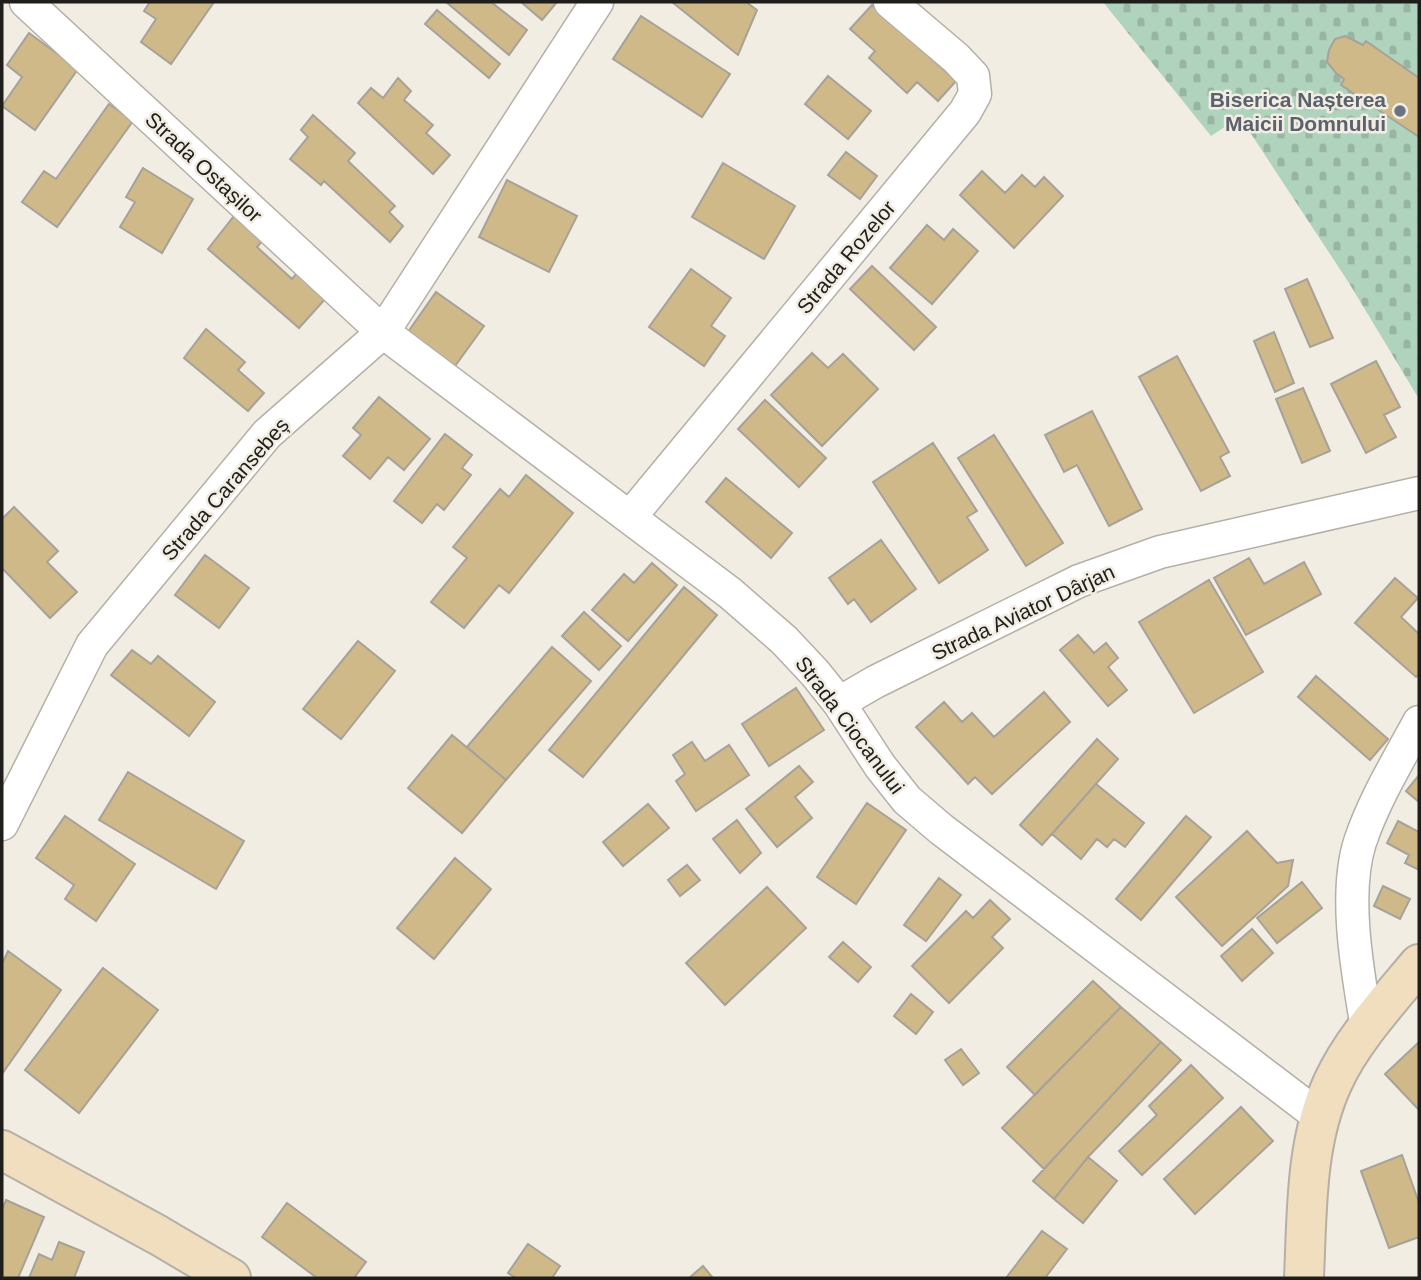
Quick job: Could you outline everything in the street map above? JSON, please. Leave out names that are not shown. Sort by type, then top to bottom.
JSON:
[{"type":"street","name":"Strada Ostașilor","points":[[26,2],[383,332]]},
{"type":"street","name":"Strada Caransebeș","points":[[2,824],[92,645],[267,434],[383,332],[597,2]]},
{"type":"street","name":"Strada Rozelor","points":[[630,517],[965,112],[975,94],[973,76],[957,58],[890,2]]},
{"type":"street","name":"Strada Ciocanului","points":[[383,332],[730,593],[784,640],[839,703],[880,766],[907,800],[932,822],[1320,1117]]},
{"type":"street","name":"Strada Aviator Dârjan","points":[[839,703],[875,682],[1079,581],[1160,552],[1419,493]]},
{"type":"street","points":[[1367,1028],[1357,966],[1353,910],[1359,844],[1419,722]]},
{"type":"street","points":[[1304,1278],[1307,1204],[1320,1117],[1334,1080],[1367,1028],[1419,964]]},
{"type":"street","points":[[2,1150],[231,1278]]},
{"type":"green space","points":[[1103,2],[1419,2],[1419,399],[1349,283],[1240,117],[1211,136]]},
{"type":"building","points":[[150,2],[214,2],[171,64],[141,42],[156,19],[144,11]]},
{"type":"building","points":[[446,2],[491,2],[527,30],[509,55]]},
{"type":"building","points":[[521,2],[557,2],[542,20]]},
{"type":"building","points":[[672,2],[746,2],[757,10],[738,55]]},
{"type":"building","points":[[872,5],[956,81],[938,101],[917,82],[907,93],[869,58],[875,51],[850,29]]},
{"type":"building","points":[[437,10],[500,64],[489,78],[425,24]]},
{"type":"building","points":[[641,16],[730,74],[702,117],[613,59]]},
{"type":"building","points":[[29,33],[78,69],[35,130],[2,106],[22,77],[7,65]]},
{"type":"building","name":"Biserica Nașterea Maicii Domnului","points":[[1345,36],[1363,45],[1366,41],[1419,78],[1419,137],[1341,85],[1344,79],[1327,62],[1335,39]]},
{"type":"building","points":[[828,76],[871,111],[848,139],[805,104]]},
{"type":"building","points":[[398,78],[411,91],[404,100],[433,125],[426,133],[450,155],[433,174],[358,103],[371,88],[383,98]]},
{"type":"building","points":[[109,104],[133,121],[57,227],[22,202],[44,171],[56,179]]},
{"type":"building","points":[[313,115],[355,153],[348,161],[395,206],[389,212],[403,226],[390,242],[324,181],[321,185],[290,159],[308,137],[301,130]]},
{"type":"building","points":[[846,152],[877,176],[860,199],[828,175]]},
{"type":"building","points":[[723,163],[795,206],[764,259],[692,217]]},
{"type":"building","points":[[143,168],[193,199],[162,253],[120,227],[135,202],[126,197]]},
{"type":"building","points":[[982,171],[1005,193],[1022,175],[1035,187],[1044,177],[1063,196],[1014,248],[960,195]]},
{"type":"building","points":[[507,180],[577,216],[549,272],[479,237]]},
{"type":"building","points":[[234,216],[263,240],[257,247],[292,279],[297,273],[326,298],[299,328],[208,249]]},
{"type":"building","points":[[927,225],[944,240],[953,229],[978,251],[932,304],[890,268]]},
{"type":"building","points":[[872,266],[936,327],[914,350],[850,289]]},
{"type":"building","points":[[691,269],[731,298],[711,326],[725,336],[704,366],[649,327]]},
{"type":"building","points":[[1307,279],[1333,338],[1310,347],[1285,289]]},
{"type":"building","points":[[436,292],[484,326],[455,366],[408,332]]},
{"type":"building","points":[[206,329],[245,362],[238,370],[264,393],[248,411],[184,358]]},
{"type":"building","points":[[1274,332],[1294,383],[1275,392],[1254,341]]},
{"type":"building","points":[[812,353],[828,368],[843,354],[878,389],[822,446],[771,395]]},
{"type":"building","points":[[1177,356],[1229,452],[1220,457],[1230,476],[1201,491],[1139,377]]},
{"type":"building","points":[[1376,361],[1400,407],[1384,415],[1396,437],[1366,453],[1331,384]]},
{"type":"building","points":[[1303,388],[1330,451],[1302,463],[1276,399]]},
{"type":"building","points":[[379,397],[430,439],[404,470],[388,457],[370,479],[343,456],[361,435],[353,428]]},
{"type":"building","points":[[765,400],[826,458],[799,487],[738,429]]},
{"type":"building","points":[[1092,411],[1142,509],[1109,526],[1077,465],[1064,472],[1045,435]]},
{"type":"building","points":[[445,434],[472,455],[462,468],[471,475],[444,510],[437,504],[422,523],[394,501]]},
{"type":"building","points":[[994,435],[1063,543],[1026,566],[958,458]]},
{"type":"building","points":[[933,443],[977,511],[967,517],[988,550],[939,583],[873,482]]},
{"type":"building","points":[[526,475],[573,513],[509,593],[499,585],[464,628],[431,602],[467,558],[453,547],[500,489],[509,497]]},
{"type":"building","points":[[726,478],[792,533],[771,558],[706,502]]},
{"type":"building","points":[[14,507],[58,551],[47,562],[77,592],[50,618],[2,568],[2,519]]},
{"type":"building","points":[[881,540],[916,589],[871,622],[854,599],[848,604],[829,578]]},
{"type":"building","points":[[205,555],[249,588],[219,628],[175,595]]},
{"type":"building","points":[[1249,558],[1264,584],[1304,562],[1321,594],[1246,635],[1214,578]]},
{"type":"building","points":[[652,563],[677,585],[628,641],[592,610],[624,574],[634,583]]},
{"type":"building","points":[[1395,578],[1418,598],[1401,617],[1419,634],[1419,674],[1416,677],[1355,623]]},
{"type":"building","points":[[1209,580],[1263,672],[1194,713],[1139,622]]},
{"type":"building","points":[[684,587],[717,615],[583,777],[549,750]]},
{"type":"building","points":[[584,612],[621,646],[599,670],[562,636]]},
{"type":"building","points":[[1078,635],[1094,653],[1106,643],[1118,658],[1108,667],[1127,690],[1108,706],[1060,650]]},
{"type":"building","points":[[358,641],[395,671],[341,739],[303,709]]},
{"type":"building","points":[[552,647],[591,681],[506,780],[467,747]]},
{"type":"building","points":[[132,650],[151,664],[158,656],[215,702],[189,736],[111,675]]},
{"type":"building","points":[[1316,676],[1388,739],[1370,760],[1298,697]]},
{"type":"building","points":[[796,688],[824,730],[769,766],[742,724]]},
{"type":"building","points":[[1044,692],[1070,722],[992,794],[975,777],[968,784],[916,727],[944,702],[962,722],[972,713],[994,737]]},
{"type":"building","points":[[452,735],[506,780],[462,833],[408,788]]},
{"type":"building","points":[[1097,739],[1118,759],[1042,845],[1020,825]]},
{"type":"building","points":[[692,742],[705,761],[729,745],[749,775],[696,811],[676,781],[685,774],[673,755]]},
{"type":"building","points":[[799,766],[813,782],[795,797],[812,818],[777,847],[746,809]]},
{"type":"building","points":[[128,772],[244,841],[216,889],[99,820]]},
{"type":"building","points":[[1419,775],[1419,802],[1406,791]]},
{"type":"building","points":[[1096,784],[1144,823],[1125,847],[1114,839],[1107,847],[1097,839],[1081,859],[1052,834]]},
{"type":"building","points":[[867,803],[906,830],[856,904],[817,877]]},
{"type":"building","points":[[648,804],[669,828],[623,866],[603,842]]},
{"type":"building","points":[[65,816],[135,864],[96,921],[65,899],[74,885],[36,858]]},
{"type":"building","points":[[1186,816],[1211,837],[1141,920],[1116,899]]},
{"type":"building","points":[[737,820],[761,853],[740,873],[713,839]]},
{"type":"building","points":[[1398,821],[1419,832],[1419,870],[1405,863],[1409,855],[1387,843]]},
{"type":"building","points":[[1247,831],[1277,863],[1293,860],[1288,886],[1222,946],[1176,897]]},
{"type":"building","points":[[455,858],[491,889],[434,959],[397,928]]},
{"type":"building","points":[[687,865],[700,880],[680,896],[668,880]]},
{"type":"building","points":[[939,878],[961,895],[926,941],[904,925]]},
{"type":"building","points":[[1302,882],[1322,908],[1277,943],[1257,918]]},
{"type":"building","points":[[1383,886],[1410,899],[1400,919],[1374,906]]},
{"type":"building","points":[[767,887],[806,928],[725,1005],[686,963]]},
{"type":"building","points":[[990,900],[1010,919],[992,937],[1003,948],[949,1003],[912,966],[966,911],[973,918]]},
{"type":"building","points":[[1252,929],[1273,953],[1242,981],[1221,956]]},
{"type":"building","points":[[843,942],[871,967],[858,982],[829,957]]},
{"type":"building","points":[[8,951],[61,990],[2,1074],[2,964]]},
{"type":"building","points":[[103,968],[158,1010],[79,1113],[25,1070]]},
{"type":"building","points":[[1093,981],[1121,1007],[1035,1095],[1007,1067]]},
{"type":"building","points":[[911,994],[933,1012],[916,1034],[894,1016]]},
{"type":"building","points":[[1121,1007],[1161,1042],[1044,1169],[1002,1128]]},
{"type":"building","points":[[1161,1042],[1181,1060],[1088,1157],[1054,1199],[1033,1181]]},
{"type":"building","points":[[1419,1042],[1419,1110],[1385,1074]]},
{"type":"building","points":[[961,1049],[979,1073],[963,1085],[945,1060]]},
{"type":"building","points":[[1191,1065],[1223,1098],[1142,1175],[1119,1151],[1157,1115],[1149,1106]]},
{"type":"building","points":[[1241,1107],[1273,1141],[1195,1214],[1164,1179]]},
{"type":"building","points":[[1402,1155],[1419,1203],[1419,1237],[1389,1248],[1361,1171]]},
{"type":"building","points":[[1088,1157],[1117,1181],[1083,1223],[1054,1199]]},
{"type":"building","points":[[6,1200],[44,1217],[18,1278],[2,1278],[2,1210]]},
{"type":"building","points":[[287,1203],[366,1262],[354,1278],[317,1278],[262,1237]]},
{"type":"building","points":[[1042,1231],[1067,1249],[1045,1278],[1006,1278]]},
{"type":"building","points":[[59,1242],[84,1252],[74,1278],[29,1278],[39,1254],[52,1260]]},
{"type":"building","points":[[528,1244],[560,1266],[552,1278],[516,1278],[508,1273]]},
{"type":"building","points":[[703,1266],[713,1278],[689,1278]]},
{"type":"place","name":"Biserica Nașterea Maicii Domnului","points":[[1400,111]]}]
